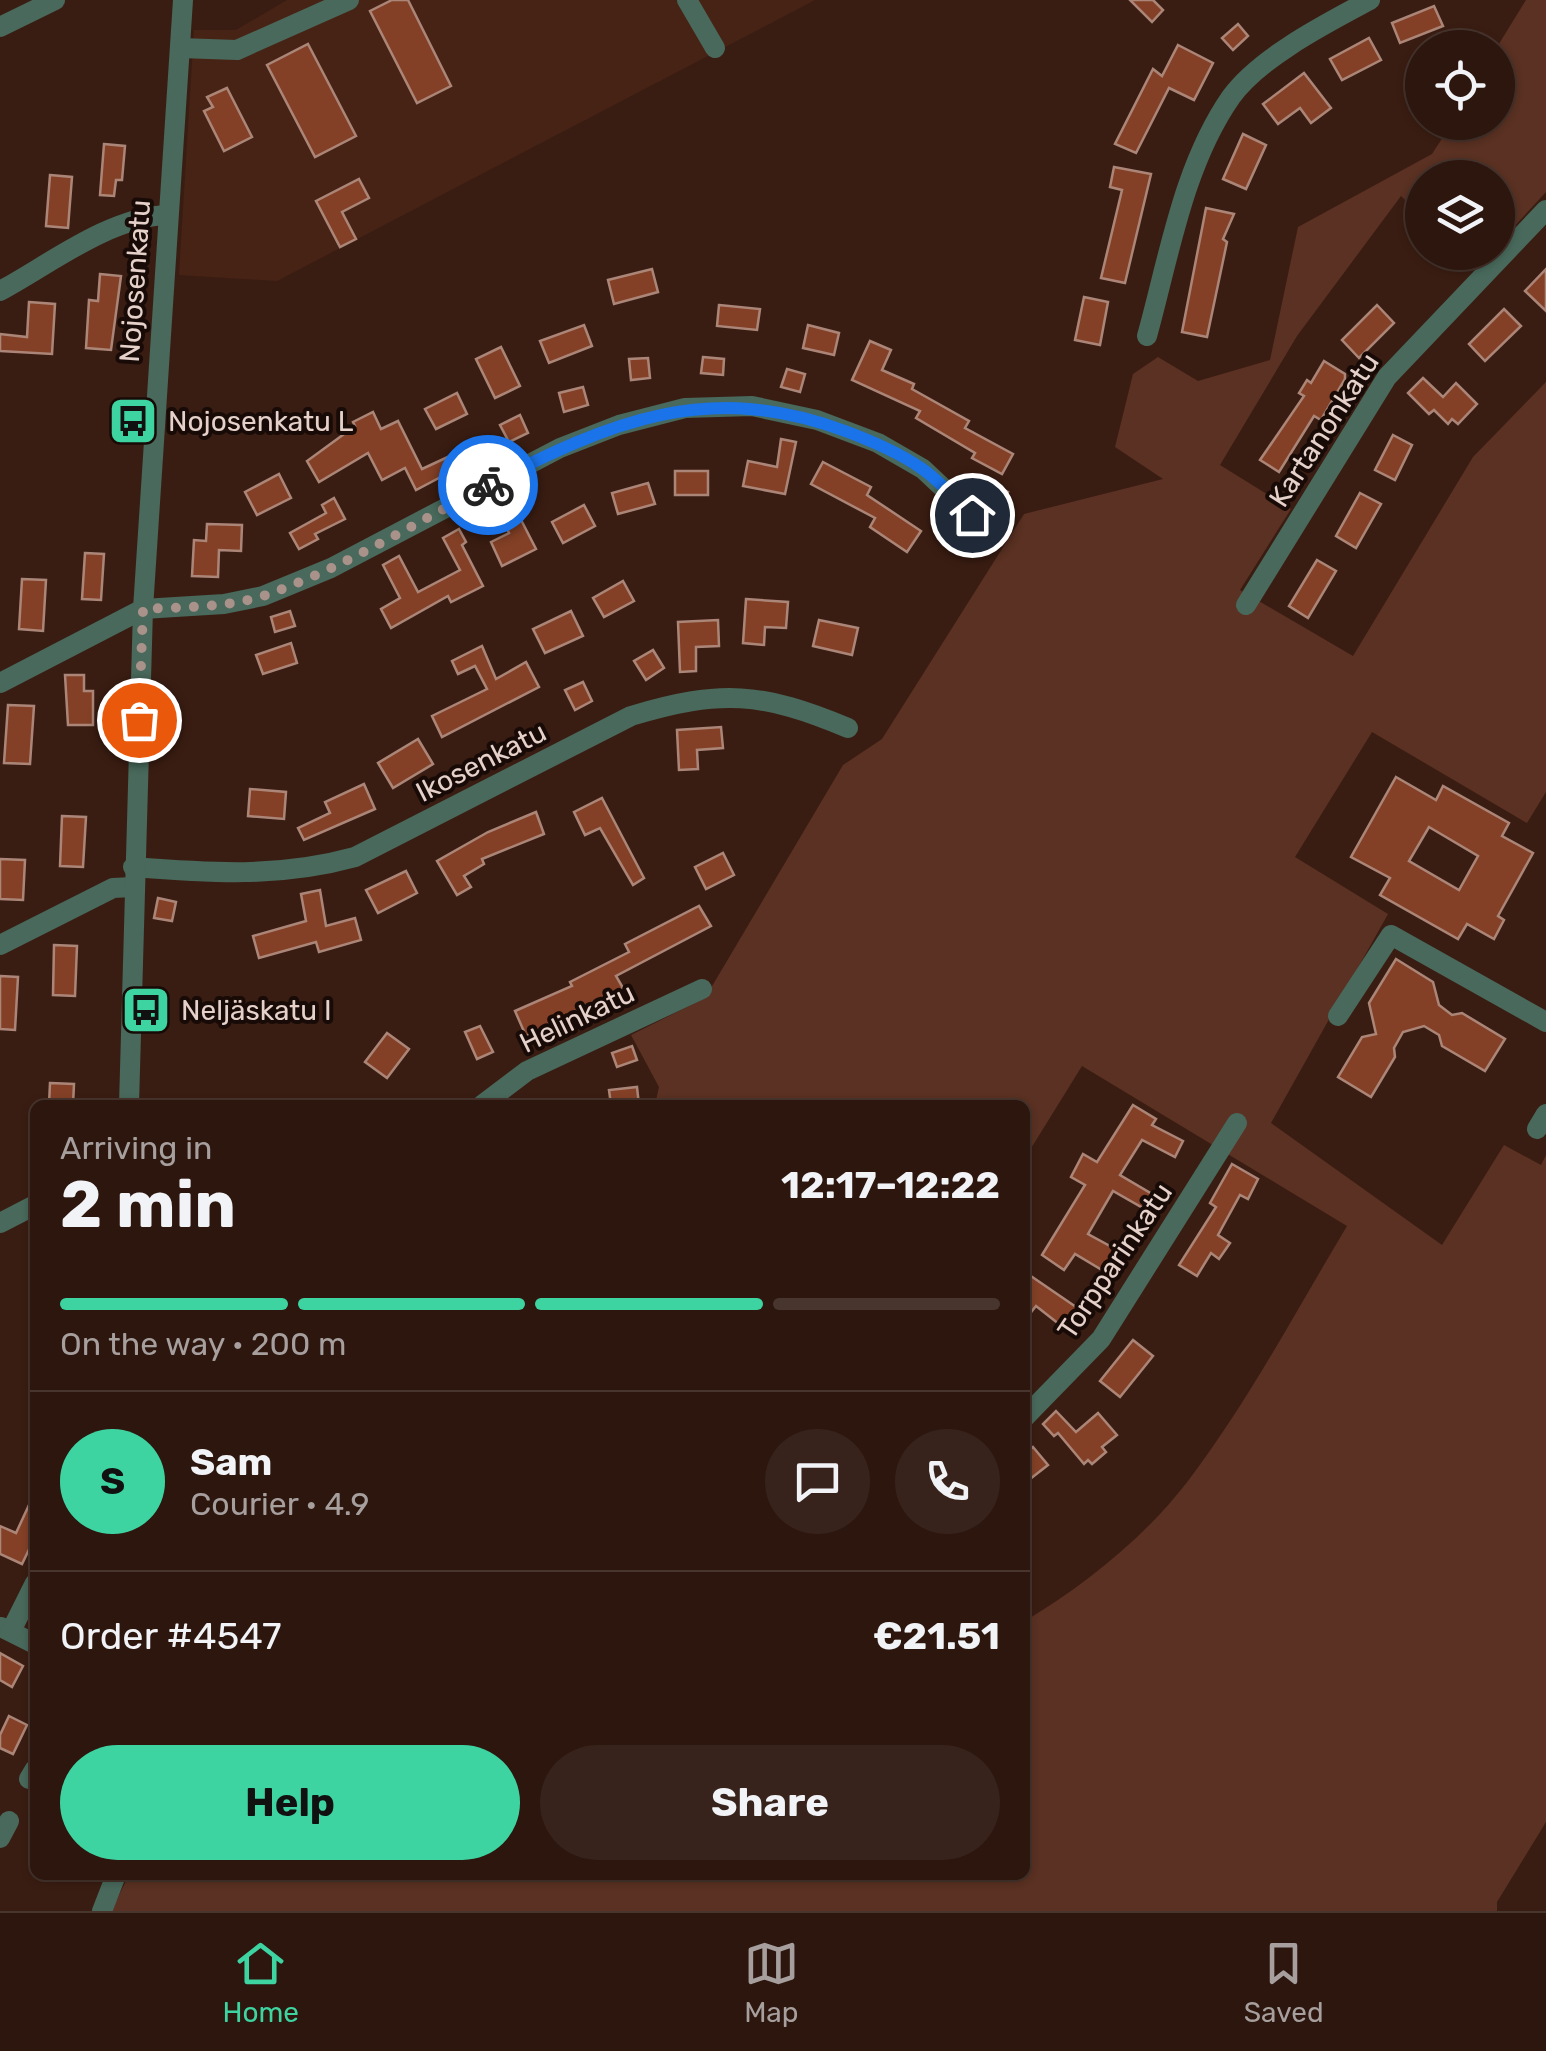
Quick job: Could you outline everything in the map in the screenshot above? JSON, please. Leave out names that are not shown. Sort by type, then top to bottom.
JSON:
[{"type":"street","points":[[0,27],[56,0]]},
{"type":"street","name":"Nojosenkatu","points":[[129,1100],[143,609],[183,0]]},
{"type":"street","points":[[180,48],[237,50],[349,0]]},
{"type":"street","points":[[687,0],[715,48]]},
{"type":"street","points":[[1146,336],[1192,173],[1232,95],[1300,37],[1370,0]]},
{"type":"street","name":"Kartanonkatu","points":[[1246,605],[1387,377],[1546,210]]},
{"type":"street","points":[[0,291],[111,230],[148,216],[166,216]]},
{"type":"street","points":[[0,684],[143,609],[224,604],[264,596],[331,568],[560,448],[619,426],[686,408],[752,406],[817,420],[878,444],[923,469],[972,515]]},
{"type":"street","name":"Ikosenkatu","points":[[133,877],[238,876],[313,869],[355,857],[631,716],[674,703],[754,696],[792,704],[848,728]]},
{"type":"street","points":[[0,945],[133,877]]},
{"type":"street","points":[[1338,1016],[1391,935],[1546,1022]]},
{"type":"street","name":"Helinkatu","points":[[489,1100],[527,1071],[702,989]]},
{"type":"street","name":"Torpparinkatu","points":[[1030,1412],[1101,1340],[1237,1123]]},
{"type":"street","points":[[0,1224],[30,1209]]},
{"type":"street","points":[[30,1590],[5,1628],[30,1641]]},
{"type":"street","points":[[102,1911],[114,1880]]},
{"type":"shaded area","points":[[287,0],[815,0],[277,281],[179,275],[194,30],[236,30]]},
{"type":"shaded area","points":[[1526,0],[1546,0],[1546,192],[1515,226],[1515,160],[1421,160],[1432,154],[1441,140],[1515,140],[1515,30],[1507,30]]},
{"type":"shaded area","points":[[1405,169],[1405,200],[1401,196],[1297,336],[1220,465],[1291,509],[1240,590],[1353,656],[1473,457],[1546,382],[1546,792],[1527,823],[1372,732],[1295,857],[1388,914],[1271,1123],[1442,1245],[1504,1145],[1541,1165],[1546,1155],[1546,1822],[1497,1902],[1497,1911],[111,1911],[126,1880],[1030,1880],[1030,1618],[1113,1558],[1188,1481],[1251,1388],[1347,1226],[1082,1066],[1030,1150],[1030,1100],[656,1100],[659,1087],[631,1035],[705,998],[843,765],[882,739],[1024,514],[1163,479],[1115,447],[1133,374],[1158,357],[1198,381],[1270,360],[1298,227]]},
{"type":"building","points":[[392,0],[408,0],[451,86],[417,103],[370,11]]},
{"type":"building","points":[[1130,0],[1153,0],[1163,10],[1152,22]]},
{"type":"building","points":[[1434,6],[1443,26],[1405,30],[1405,41],[1400,43],[1392,23]]},
{"type":"building","points":[[1238,24],[1248,36],[1233,50],[1222,38]]},
{"type":"building","points":[[1369,38],[1381,60],[1342,80],[1330,59]]},
{"type":"building","points":[[308,44],[356,136],[315,157],[267,65]]},
{"type":"building","points":[[1178,45],[1213,63],[1194,100],[1169,88],[1136,153],[1115,144],[1153,69],[1162,76]]},
{"type":"building","points":[[1304,73],[1331,108],[1311,123],[1300,108],[1278,124],[1263,104]]},
{"type":"building","points":[[227,88],[252,137],[224,151],[204,111],[213,107],[207,97]]},
{"type":"building","points":[[1243,134],[1266,145],[1246,189],[1223,179]]},
{"type":"building","points":[[104,144],[125,146],[122,180],[116,180],[114,196],[100,195]]},
{"type":"building","points":[[1114,167],[1151,174],[1125,283],[1101,278],[1122,190],[1110,187]]},
{"type":"building","points":[[50,175],[72,177],[68,228],[46,226]]},
{"type":"building","points":[[359,179],[369,198],[342,212],[356,239],[340,247],[316,201]]},
{"type":"building","points":[[1206,208],[1234,214],[1223,239],[1227,242],[1207,337],[1182,332]]},
{"type":"building","points":[[652,269],[658,292],[614,304],[608,280]]},
{"type":"building","points":[[1546,269],[1546,311],[1525,291]]},
{"type":"building","points":[[100,274],[121,276],[111,350],[86,348],[89,300],[98,301]]},
{"type":"building","points":[[1084,297],[1108,302],[1100,345],[1075,340]]},
{"type":"building","points":[[29,302],[55,304],[52,354],[0,351],[0,334],[27,337]]},
{"type":"building","points":[[719,305],[760,309],[757,330],[717,326]]},
{"type":"building","points":[[1377,305],[1394,323],[1359,358],[1342,340]]},
{"type":"building","points":[[1504,309],[1521,326],[1485,361],[1469,344]]},
{"type":"building","points":[[584,325],[592,346],[549,363],[540,341]]},
{"type":"building","points":[[808,325],[839,333],[834,355],[803,348]]},
{"type":"building","points":[[870,341],[891,350],[882,370],[914,384],[912,389],[969,421],[965,428],[1013,454],[1002,474],[916,418],[920,411],[852,380]]},
{"type":"building","points":[[501,347],[520,386],[495,398],[476,359]]},
{"type":"building","points":[[703,357],[724,359],[723,375],[701,373]]},
{"type":"building","points":[[648,358],[650,378],[631,380],[629,359]]},
{"type":"building","points":[[1324,361],[1345,374],[1345,379],[1321,420],[1314,416],[1279,472],[1260,460],[1304,396],[1299,393],[1307,380],[1311,383]]},
{"type":"building","points":[[787,369],[805,374],[800,392],[781,387]]},
{"type":"building","points":[[1423,378],[1443,397],[1456,383],[1477,404],[1458,424],[1452,419],[1448,424],[1434,410],[1429,414],[1408,393]]},
{"type":"building","points":[[583,387],[588,405],[564,412],[559,393]]},
{"type":"building","points":[[457,393],[467,414],[436,429],[425,409]]},
{"type":"building","points":[[373,412],[381,429],[398,421],[422,469],[465,449],[471,461],[416,490],[405,468],[382,480],[368,453],[319,482],[307,461],[355,426],[353,422]]},
{"type":"building","points":[[520,415],[528,433],[509,442],[500,425]]},
{"type":"building","points":[[1393,435],[1412,445],[1395,480],[1375,470]]},
{"type":"building","points":[[781,439],[796,442],[785,494],[743,486],[748,461],[777,467]]},
{"type":"building","points":[[823,462],[871,487],[867,495],[921,531],[907,552],[870,527],[875,518],[811,484]]},
{"type":"building","points":[[675,471],[708,471],[708,495],[675,495]]},
{"type":"building","points":[[279,474],[291,498],[257,515],[245,492]]},
{"type":"building","points":[[988,481],[1008,492],[999,508],[980,496]]},
{"type":"building","points":[[648,483],[655,504],[618,514],[612,493]]},
{"type":"building","points":[[1360,493],[1381,504],[1356,548],[1336,536]]},
{"type":"building","points":[[516,497],[522,509],[517,512],[536,549],[502,566],[491,542],[509,533],[496,508]]},
{"type":"building","points":[[334,498],[345,519],[315,534],[318,539],[299,549],[290,533],[326,513],[322,505]]},
{"type":"building","points":[[584,505],[595,526],[563,543],[552,522]]},
{"type":"building","points":[[207,524],[242,525],[241,551],[219,550],[218,577],[192,576],[194,540],[206,541]]},
{"type":"building","points":[[459,529],[466,542],[462,545],[483,586],[451,602],[448,596],[391,628],[381,609],[400,598],[383,565],[399,556],[418,592],[460,570],[443,538]]},
{"type":"building","points":[[85,553],[104,554],[101,600],[82,599]]},
{"type":"building","points":[[1317,560],[1336,571],[1308,618],[1289,606]]},
{"type":"building","points":[[22,579],[46,580],[43,631],[19,629]]},
{"type":"building","points":[[623,581],[634,601],[604,617],[593,598]]},
{"type":"building","points":[[746,599],[788,602],[786,628],[765,627],[764,645],[743,643]]},
{"type":"building","points":[[290,611],[295,626],[275,632],[271,617]]},
{"type":"building","points":[[571,611],[583,636],[545,653],[533,629]]},
{"type":"building","points":[[718,620],[719,646],[696,647],[696,671],[680,672],[678,622]]},
{"type":"building","points":[[819,620],[858,628],[852,655],[813,646]]},
{"type":"building","points":[[291,643],[297,663],[263,674],[256,655]]},
{"type":"building","points":[[482,646],[496,679],[526,662],[539,687],[442,737],[432,716],[487,689],[475,666],[458,674],[452,661]]},
{"type":"building","points":[[653,650],[664,668],[646,680],[634,661]]},
{"type":"building","points":[[65,675],[84,675],[84,691],[93,691],[93,725],[68,725]]},
{"type":"building","points":[[583,682],[592,701],[575,710],[565,690]]},
{"type":"building","points":[[8,705],[34,706],[30,764],[4,763]]},
{"type":"building","points":[[721,727],[723,748],[697,750],[698,769],[679,770],[677,730]]},
{"type":"building","points":[[418,739],[433,764],[393,788],[378,763]]},
{"type":"building","points":[[1396,777],[1436,800],[1443,786],[1509,823],[1502,836],[1533,853],[1498,916],[1504,920],[1494,939],[1467,924],[1458,939],[1380,895],[1390,878],[1351,857]],"holes":[[[1429,827],[1478,856],[1459,890],[1409,861]]]},
{"type":"building","points":[[364,784],[375,809],[304,840],[298,828],[330,813],[325,802]]},
{"type":"building","points":[[250,789],[286,792],[284,819],[248,816]]},
{"type":"building","points":[[602,798],[644,878],[633,885],[600,828],[585,835],[574,812]]},
{"type":"building","points":[[536,812],[544,834],[482,859],[484,864],[464,876],[471,887],[457,895],[437,861],[488,832]]},
{"type":"building","points":[[62,816],[86,817],[83,867],[60,866]]},
{"type":"building","points":[[723,853],[734,875],[706,889],[695,867]]},
{"type":"building","points":[[0,859],[25,860],[23,900],[0,899]]},
{"type":"building","points":[[406,871],[417,893],[378,913],[366,890]]},
{"type":"building","points":[[320,890],[326,926],[355,918],[361,940],[319,952],[316,942],[259,958],[253,936],[306,921],[301,894]]},
{"type":"building","points":[[158,898],[176,902],[172,921],[154,918]]},
{"type":"building","points":[[699,906],[711,926],[616,976],[623,988],[526,1036],[515,1011],[572,986],[570,982],[629,952],[625,944]]},
{"type":"building","points":[[54,945],[77,946],[75,996],[53,995]]},
{"type":"building","points":[[1396,959],[1433,982],[1439,1005],[1452,1015],[1462,1013],[1505,1039],[1485,1071],[1442,1046],[1439,1035],[1424,1026],[1403,1032],[1394,1048],[1395,1057],[1371,1097],[1338,1077],[1362,1037],[1376,1034],[1369,1003]]},
{"type":"building","points":[[0,976],[18,977],[15,1030],[0,1029]]},
{"type":"building","points":[[480,1026],[493,1052],[477,1059],[465,1032]]},
{"type":"building","points":[[387,1033],[409,1049],[387,1078],[365,1062]]},
{"type":"building","points":[[632,1046],[637,1060],[617,1067],[612,1053]]},
{"type":"building","points":[[50,1083],[74,1084],[73,1100],[49,1100]]},
{"type":"building","points":[[637,1087],[638,1100],[610,1100],[609,1090]]},
{"type":"building","points":[[1133,1105],[1156,1119],[1152,1125],[1183,1141],[1175,1157],[1142,1140],[1120,1175],[1152,1194],[1143,1208],[1113,1191],[1088,1234],[1119,1251],[1107,1273],[1075,1254],[1064,1270],[1042,1255],[1085,1185],[1071,1177],[1083,1154],[1097,1162]]},
{"type":"building","points":[[1232,1164],[1258,1179],[1248,1199],[1240,1195],[1218,1235],[1230,1243],[1219,1259],[1211,1253],[1197,1276],[1179,1265],[1216,1207],[1210,1203]]},
{"type":"building","points":[[1030,1275],[1079,1309],[1064,1328],[1036,1306],[1030,1314]]},
{"type":"building","points":[[1133,1340],[1153,1356],[1120,1397],[1100,1381]]},
{"type":"building","points":[[1056,1411],[1076,1432],[1098,1413],[1117,1435],[1102,1447],[1106,1452],[1092,1464],[1088,1460],[1084,1464],[1058,1433],[1054,1436],[1043,1424]]},
{"type":"building","points":[[1033,1447],[1048,1465],[1030,1479]]},
{"type":"building","points":[[30,1503],[30,1547],[22,1564],[0,1554],[0,1526],[16,1533]]},
{"type":"building","points":[[0,1653],[23,1666],[12,1687],[0,1680]]},
{"type":"building","points":[[9,1716],[27,1725],[13,1754],[0,1748],[0,1735]]},
{"type":"way so far","points":[[139,720],[143,609],[224,604],[264,596],[331,568],[488,485]]},
{"type":"place","name":"Nojosenkatu L","points":[[133,421]]},
{"type":"place","name":"Neljäskatu I","points":[[146,1010]]},
{"type":"route","points":[[488,485],[560,448],[619,426],[686,408],[752,406],[817,420],[878,444],[923,469],[972,515]]}]
